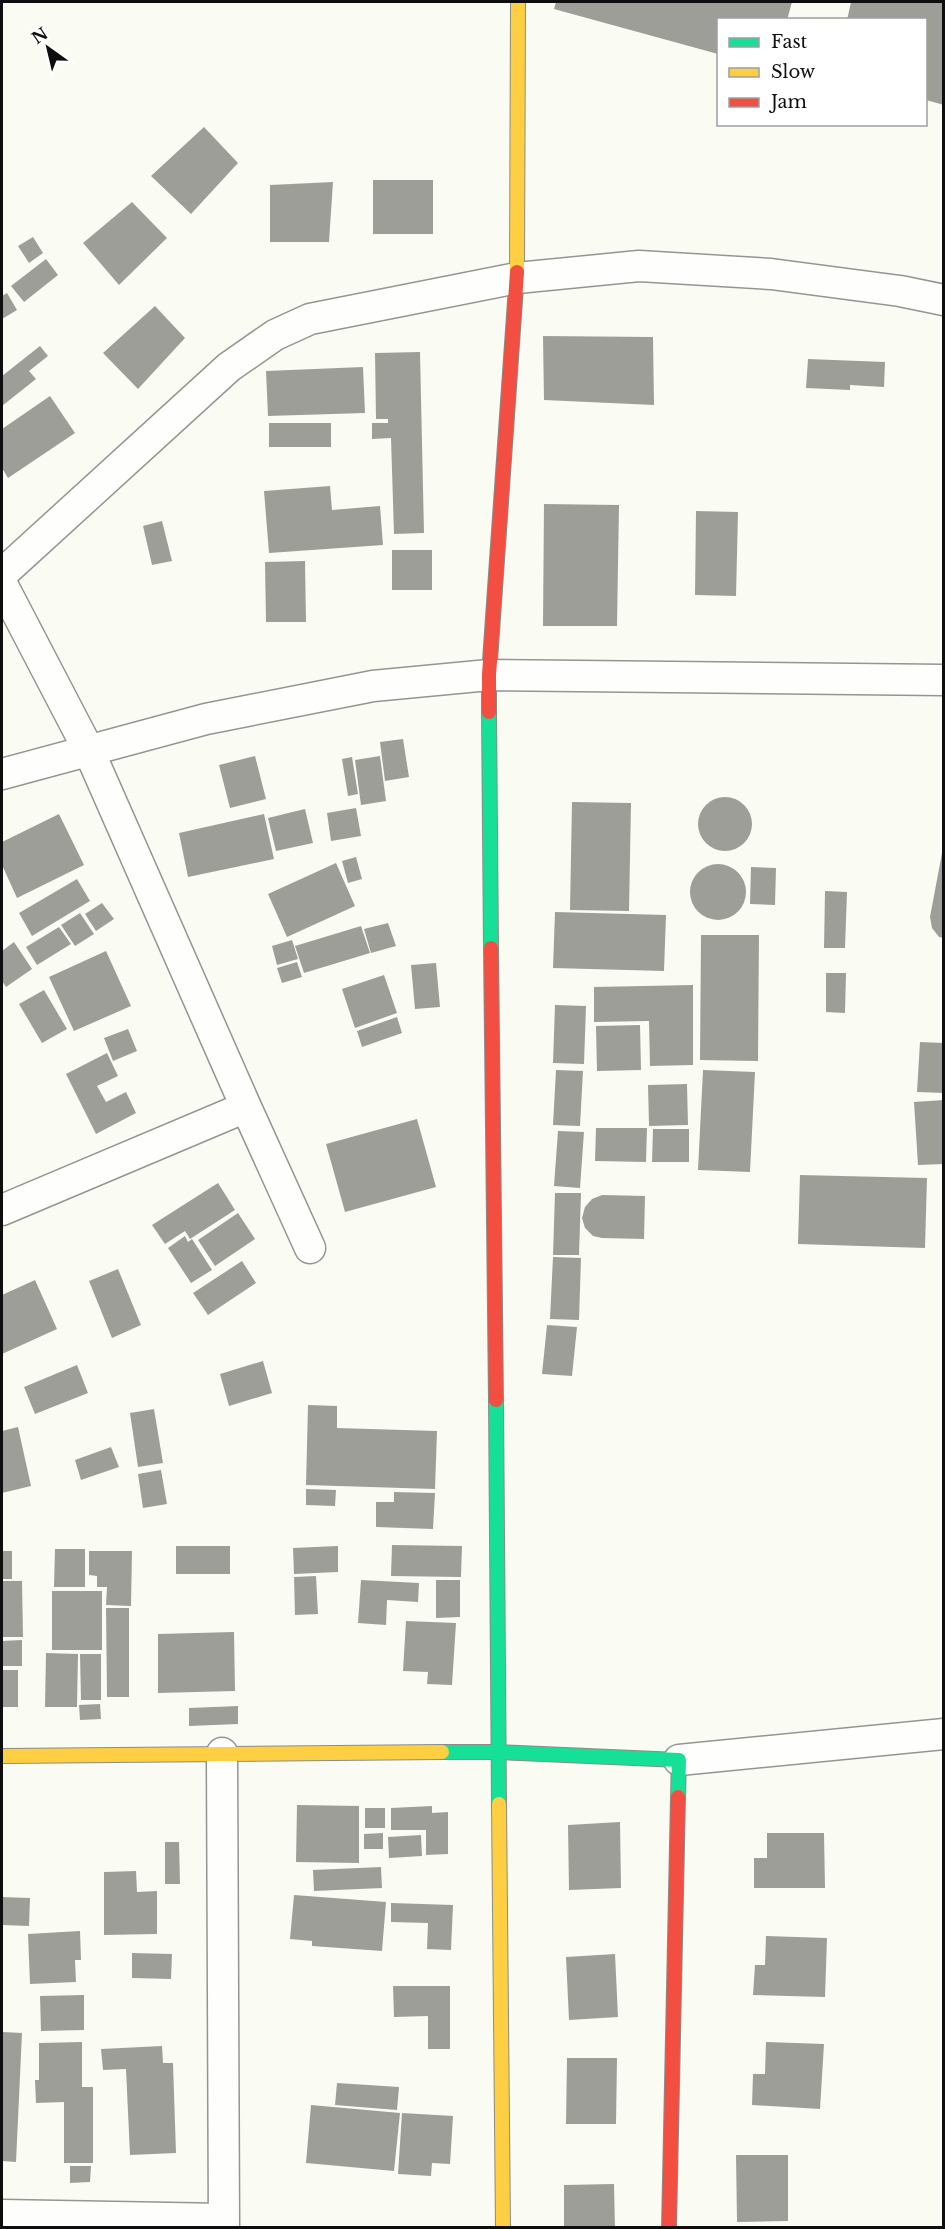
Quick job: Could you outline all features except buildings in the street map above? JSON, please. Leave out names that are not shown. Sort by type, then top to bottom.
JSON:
[{"type":"street","points":[[503,2228],[489,675],[517,278],[518,2]]},
{"type":"street","points":[[2,574],[229,367],[275,335],[310,320],[517,278],[639,266],[771,274],[900,291],[944,300]]},
{"type":"street","points":[[2,584],[89,751],[310,1248]]},
{"type":"street","points":[[2,774],[207,720],[362,689],[489,675],[944,680]]},
{"type":"street","points":[[2,1210],[246,1107]]},
{"type":"street","points":[[2,1756],[222,1752],[499,1752],[679,1760],[943,1732]]},
{"type":"street","points":[[2,2215],[224,2223],[222,1752]]},
{"type":"street","points":[[669,2228],[679,1760]]},
{"type":"traffic: fast","points":[[489,712],[491,948]]},
{"type":"traffic: fast","points":[[496,1400],[499,1804]]},
{"type":"traffic: fast","points":[[442,1752],[499,1752],[679,1760],[678,1797]]},
{"type":"traffic: slow","points":[[517,272],[518,2]]},
{"type":"traffic: slow","points":[[2,1756],[442,1752]]},
{"type":"traffic: slow","points":[[499,1804],[503,2228]]},
{"type":"traffic: jam","points":[[489,712],[489,675],[517,272]]},
{"type":"traffic: jam","points":[[491,948],[496,1400]]},
{"type":"traffic: jam","points":[[669,2228],[678,1797]]}]
